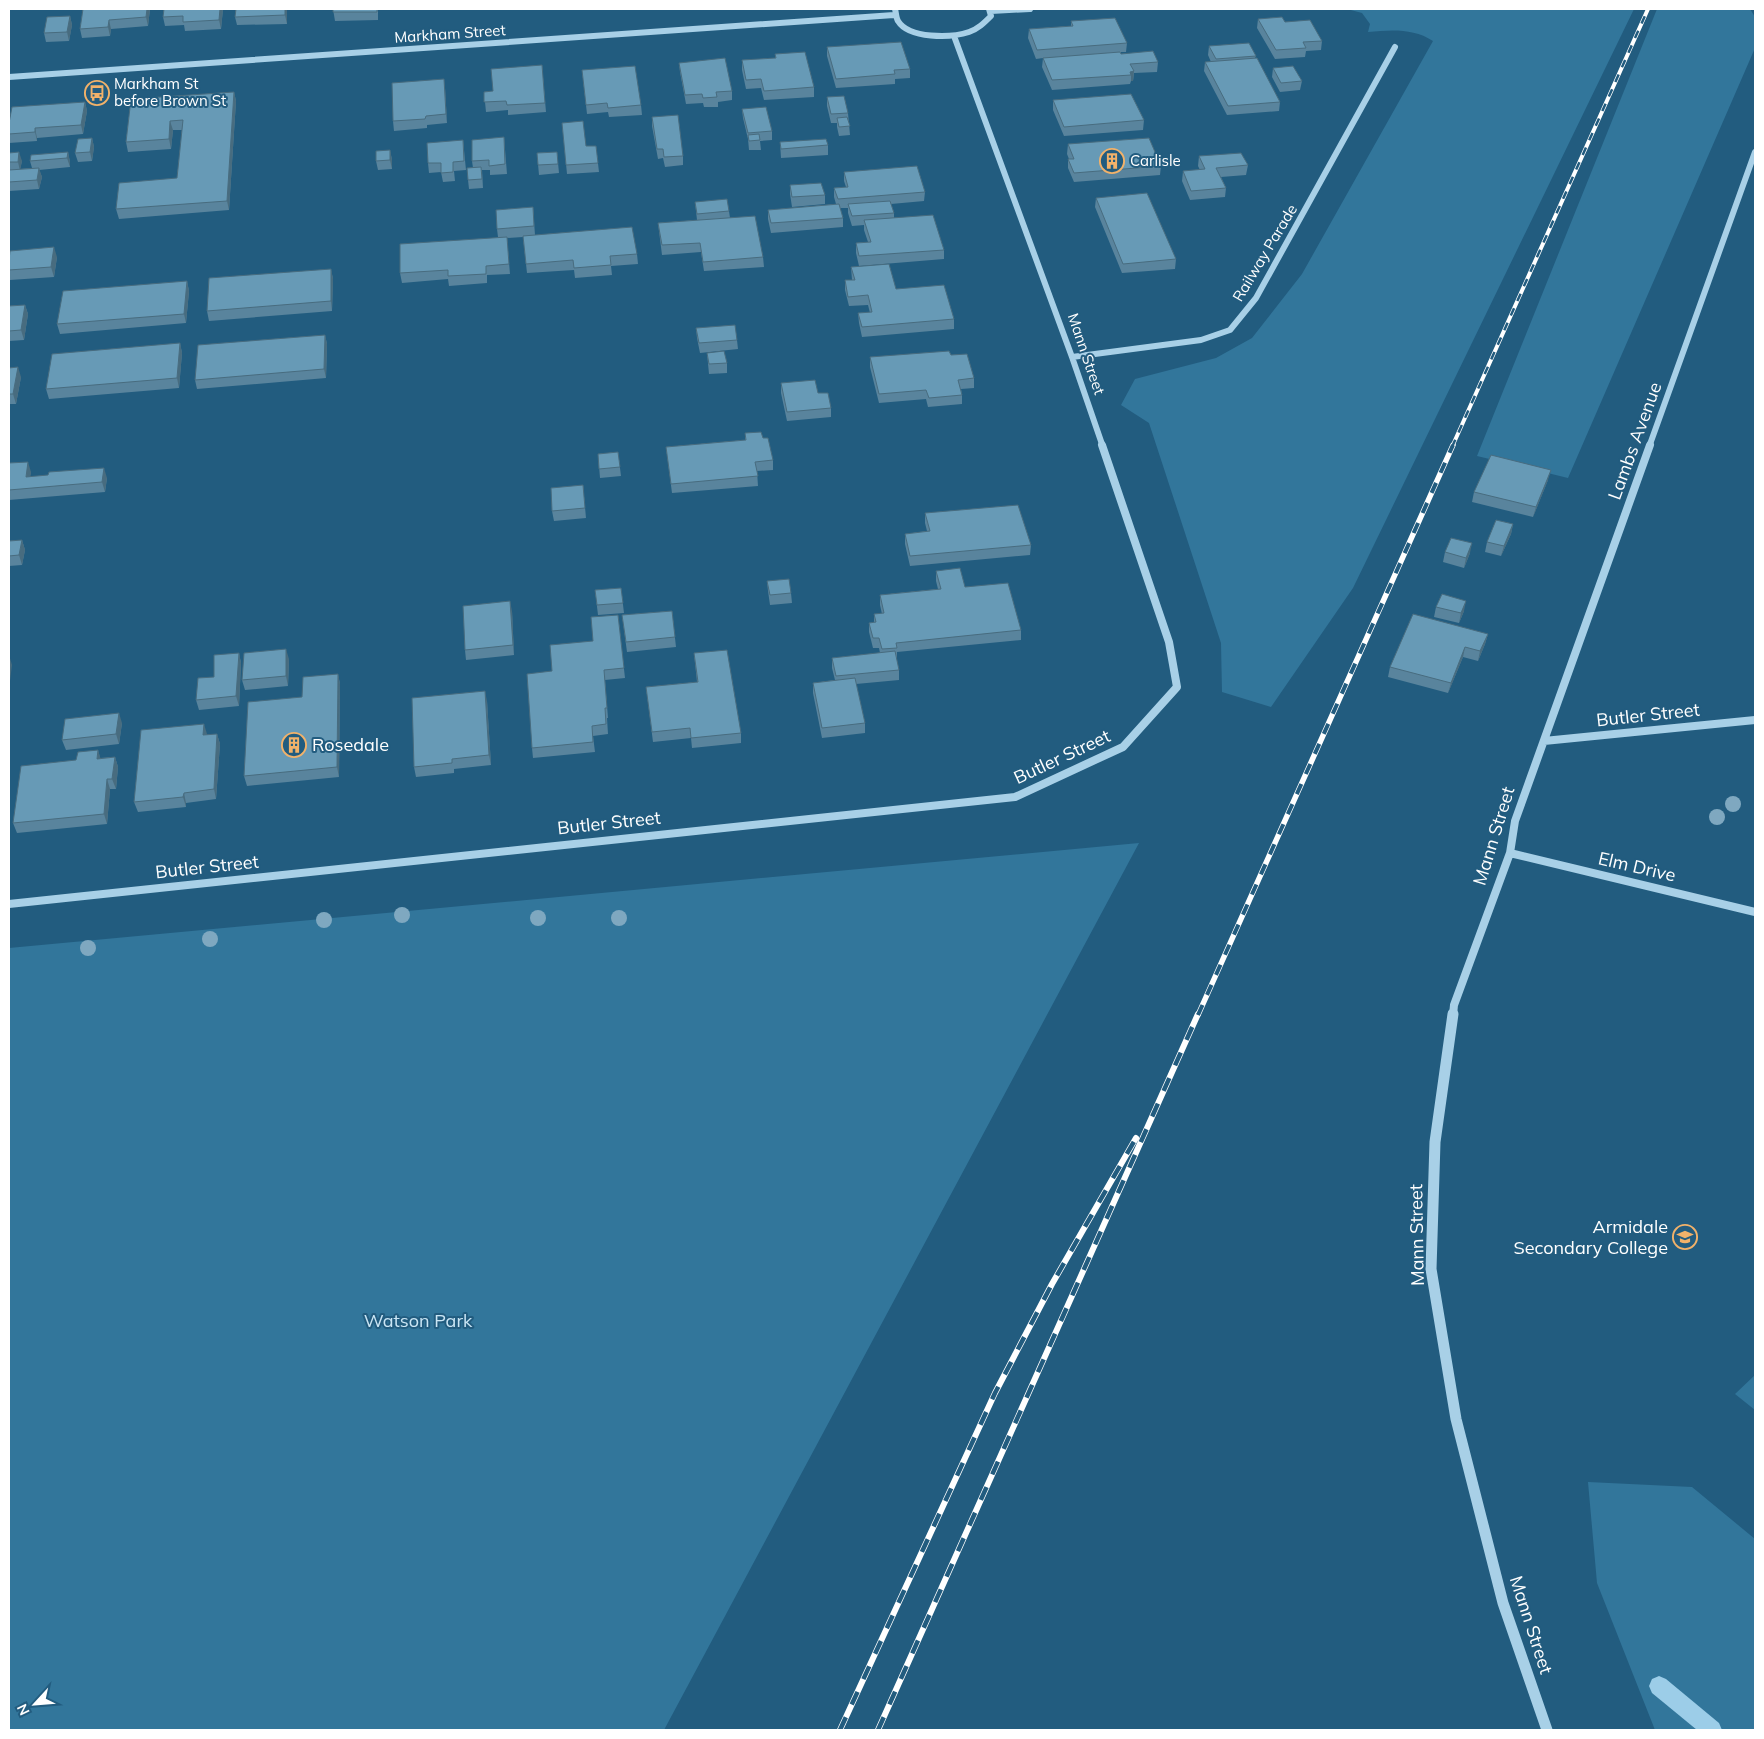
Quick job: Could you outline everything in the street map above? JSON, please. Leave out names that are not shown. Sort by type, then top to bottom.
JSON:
[{"type":"street","points":[[894,12],[898,23],[908,29],[922,34],[954,36],[979,28],[987,22],[990,10],[1030,9]]},
{"type":"street","name":"Markham Street","points":[[9,77],[894,12]]},
{"type":"street","name":"Mann Street","points":[[954,36],[1072,357],[1167,635],[1177,686]]},
{"type":"street","name":"Railway Parade","points":[[1072,357],[1201,340],[1230,330],[1256,298],[1395,47]]},
{"type":"street","name":"Lambs Avenue","points":[[1544,741],[1755,152]]},
{"type":"street","name":"Butler Street","points":[[9,904],[1015,797],[1123,747],[1177,686]]},
{"type":"street","name":"Butler Street","points":[[1544,741],[1755,720]]},
{"type":"street","name":"Mann Street","points":[[1544,741],[1516,821],[1510,853],[1454,1005],[1435,1142],[1431,1269],[1456,1419],[1504,1604],[1547,1730]]},
{"type":"street","name":"Elm Drive","points":[[1510,853],[1755,912]]},
{"type":"green space","points":[[1347,9],[1634,9],[1353,588],[1271,707],[1222,692],[1221,643],[1149,423],[1121,405],[1135,379],[1216,358],[1252,338],[1302,274],[1433,41],[1410,32],[1368,32],[1370,24],[1362,13]]},
{"type":"green space","points":[[1657,9],[1750,9],[1755,17],[1755,48],[1568,478],[1477,456]]},
{"type":"green space","name":"Watson Park","points":[[1139,843],[664,1730],[9,1730],[9,948]]},
{"type":"green space","points":[[1755,1375],[1755,1410],[1735,1394]]},
{"type":"green space","points":[[1588,1482],[1692,1487],[1755,1539],[1755,1730],[1655,1730],[1597,1583]]},
{"type":"building","points":[[83,9],[147,9],[146,17],[109,20],[108,27],[80,29]]},
{"type":"building","points":[[164,9],[220,9],[219,20],[183,22],[183,16],[163,17]]},
{"type":"building","points":[[236,9],[285,9],[285,15],[235,17]]},
{"type":"building","points":[[333,9],[377,9],[377,12],[333,12]]},
{"type":"building","points":[[70,16],[67,32],[44,33],[47,17]]},
{"type":"building","points":[[1282,17],[1285,22],[1310,20],[1322,41],[1303,42],[1306,48],[1276,50],[1258,19]]},
{"type":"building","points":[[1115,18],[1127,43],[1037,50],[1029,29],[1073,26],[1071,21]]},
{"type":"building","points":[[901,42],[910,69],[894,70],[895,74],[836,79],[827,47]]},
{"type":"building","points":[[1249,43],[1256,56],[1216,59],[1209,46]]},
{"type":"building","points":[[1153,51],[1158,62],[1130,64],[1134,71],[1130,72],[1131,75],[1052,80],[1043,58],[1120,52],[1121,54]]},
{"type":"building","points":[[805,52],[814,87],[764,91],[761,79],[746,80],[742,60],[776,58],[775,54]]},
{"type":"building","points":[[725,58],[732,91],[716,92],[717,97],[703,98],[702,94],[685,95],[679,63]]},
{"type":"building","points":[[1257,58],[1280,102],[1228,106],[1205,62]]},
{"type":"building","points":[[542,65],[545,103],[507,105],[506,101],[484,102],[484,92],[493,91],[491,69]]},
{"type":"building","points":[[635,66],[641,105],[608,108],[607,103],[586,105],[582,70]]},
{"type":"building","points":[[1293,66],[1302,81],[1281,83],[1273,68]]},
{"type":"building","points":[[444,79],[446,114],[426,116],[425,119],[393,121],[392,83]]},
{"type":"building","points":[[234,92],[227,201],[116,209],[119,183],[177,178],[183,120],[170,121],[169,139],[126,142],[131,99]]},
{"type":"building","points":[[1131,94],[1144,120],[1064,127],[1053,100]]},
{"type":"building","points":[[844,96],[848,113],[831,114],[827,97]]},
{"type":"building","points":[[85,102],[81,125],[35,128],[35,132],[9,134],[12,107]]},
{"type":"building","points":[[766,107],[772,131],[748,133],[742,109]]},
{"type":"building","points":[[678,115],[683,156],[664,157],[663,149],[657,149],[652,117]]},
{"type":"building","points":[[847,117],[850,126],[839,127],[837,118]]},
{"type":"building","points":[[583,121],[586,146],[596,146],[598,163],[566,165],[562,123]]},
{"type":"building","points":[[759,134],[760,140],[749,141],[748,135]]},
{"type":"building","points":[[504,137],[505,164],[489,166],[489,160],[472,161],[472,140]]},
{"type":"building","points":[[92,138],[90,152],[75,153],[78,139]]},
{"type":"building","name":"Carlisle","points":[[1149,138],[1161,166],[1074,173],[1068,159],[1074,159],[1068,144]]},
{"type":"building","points":[[826,139],[828,145],[781,149],[780,142]]},
{"type":"building","points":[[463,140],[464,161],[453,162],[453,172],[441,173],[441,163],[428,163],[427,143]]},
{"type":"building","points":[[390,150],[390,160],[376,161],[376,151]]},
{"type":"building","points":[[19,152],[18,162],[9,162],[9,153]]},
{"type":"building","points":[[68,152],[67,158],[30,161],[31,155]]},
{"type":"building","points":[[557,152],[558,164],[538,165],[537,153]]},
{"type":"building","points":[[1241,153],[1248,165],[1216,168],[1226,188],[1191,191],[1183,171],[1205,169],[1199,156]]},
{"type":"building","points":[[917,166],[925,192],[838,199],[834,188],[848,187],[844,172]]},
{"type":"building","points":[[481,167],[482,179],[468,180],[467,168]]},
{"type":"building","points":[[39,168],[37,180],[9,182],[9,170]]},
{"type":"building","points":[[821,183],[825,195],[792,197],[790,185]]},
{"type":"building","points":[[1147,193],[1176,259],[1123,264],[1096,198]]},
{"type":"building","points":[[727,199],[729,211],[697,214],[695,202]]},
{"type":"building","points":[[890,201],[894,213],[852,216],[848,204]]},
{"type":"building","points":[[839,204],[843,218],[771,223],[768,210]]},
{"type":"building","points":[[533,207],[534,226],[497,229],[496,210]]},
{"type":"building","points":[[933,215],[944,250],[859,256],[856,243],[871,242],[864,220]]},
{"type":"building","points":[[755,216],[763,257],[703,262],[700,243],[662,245],[658,223]]},
{"type":"building","points":[[632,227],[637,254],[610,256],[611,265],[574,268],[573,260],[526,264],[523,236]]},
{"type":"building","points":[[507,237],[509,264],[486,266],[486,274],[448,276],[448,270],[400,273],[400,244]]},
{"type":"building","points":[[54,247],[51,267],[9,270],[10,251]]},
{"type":"building","points":[[889,264],[896,289],[944,285],[954,319],[862,327],[858,313],[872,312],[868,295],[848,297],[845,280],[855,280],[851,267]]},
{"type":"building","points":[[331,269],[331,301],[207,311],[209,278]]},
{"type":"building","points":[[187,281],[184,314],[57,324],[63,291]]},
{"type":"building","points":[[25,305],[21,330],[9,331],[9,306]]},
{"type":"building","points":[[735,325],[737,340],[699,343],[696,328]]},
{"type":"building","points":[[325,335],[324,369],[195,380],[198,345]]},
{"type":"building","points":[[180,343],[177,378],[46,389],[52,354]]},
{"type":"building","points":[[724,351],[727,363],[709,364],[707,353]]},
{"type":"building","points":[[949,351],[951,355],[967,354],[974,378],[958,380],[962,395],[929,398],[926,390],[879,394],[870,357]]},
{"type":"building","points":[[18,367],[13,394],[9,394],[9,368]]},
{"type":"building","points":[[815,380],[818,393],[828,393],[831,408],[787,412],[781,383]]},
{"type":"building","points":[[761,432],[763,438],[768,438],[773,460],[755,462],[758,476],[671,484],[666,447],[746,440],[745,433]]},
{"type":"building","points":[[618,452],[620,467],[599,469],[598,454]]},
{"type":"building","points":[[1491,455],[1551,470],[1536,507],[1474,492]]},
{"type":"building","points":[[28,462],[26,477],[48,475],[49,472],[104,468],[102,482],[9,490],[9,463]]},
{"type":"building","points":[[583,485],[585,508],[552,511],[551,488]]},
{"type":"building","points":[[1018,505],[1031,545],[910,556],[905,534],[930,531],[925,513]]},
{"type":"building","points":[[1496,520],[1513,524],[1504,546],[1487,542]]},
{"type":"building","points":[[1451,538],[1472,543],[1466,558],[1445,552]]},
{"type":"building","points":[[22,540],[19,555],[9,556],[9,541]]},
{"type":"building","points":[[960,568],[965,587],[1008,583],[1021,630],[896,643],[897,648],[882,649],[879,638],[873,638],[869,623],[876,622],[874,614],[884,613],[880,595],[941,589],[936,571]]},
{"type":"building","points":[[789,579],[791,593],[770,595],[767,581]]},
{"type":"building","points":[[621,588],[623,603],[597,605],[595,590]]},
{"type":"building","points":[[1442,594],[1466,601],[1461,613],[1436,607]]},
{"type":"building","points":[[510,601],[513,645],[465,650],[463,606]]},
{"type":"building","points":[[672,611],[675,637],[626,642],[622,615]]},
{"type":"building","points":[[1413,614],[1488,634],[1480,651],[1465,647],[1451,683],[1390,667]]},
{"type":"building","points":[[618,615],[624,668],[604,670],[607,708],[605,708],[606,724],[592,726],[593,742],[532,748],[527,674],[552,671],[550,645],[593,641],[591,617]]},
{"type":"building","points":[[286,649],[286,676],[242,680],[244,653]]},
{"type":"building","points":[[727,650],[741,733],[691,738],[690,728],[652,732],[646,687],[698,682],[694,653]]},
{"type":"building","points":[[895,651],[899,670],[836,676],[832,658]]},
{"type":"building","points":[[239,653],[236,696],[196,700],[198,678],[214,677],[214,655]]},
{"type":"building","name":"Rosedale","points":[[338,674],[337,767],[244,776],[248,702],[302,697],[303,677]]},
{"type":"building","points":[[855,678],[865,723],[822,728],[813,683]]},
{"type":"building","points":[[485,691],[489,755],[452,759],[452,763],[414,767],[412,698]]},
{"type":"building","points":[[119,713],[116,734],[62,740],[65,719]]},
{"type":"building","points":[[204,724],[203,735],[217,734],[214,789],[184,793],[183,797],[134,802],[141,730]]},
{"type":"building","points":[[98,750],[97,759],[115,757],[112,779],[107,779],[104,814],[13,823],[21,766],[76,760],[78,752]]},
{"type":"waterway","points":[[1659,1686],[1712,1730]]},
{"type":"railway","points":[[1452,447],[1648,9]]},
{"type":"railway","points":[[1198,1015],[1453,445]]},
{"type":"railway","points":[[878,1730],[1198,1014]]},
{"type":"railway","points":[[840,1730],[995,1393],[1052,1284],[1136,1138]]},
{"type":"place","name":"Markham St before Brown St","points":[[97,93]]},
{"type":"place","name":"Carlisle","points":[[1112,161]]},
{"type":"place","name":"Rosedale","points":[[294,745]]},
{"type":"place","name":"Armidale Secondary College","points":[[1685,1237]]}]
